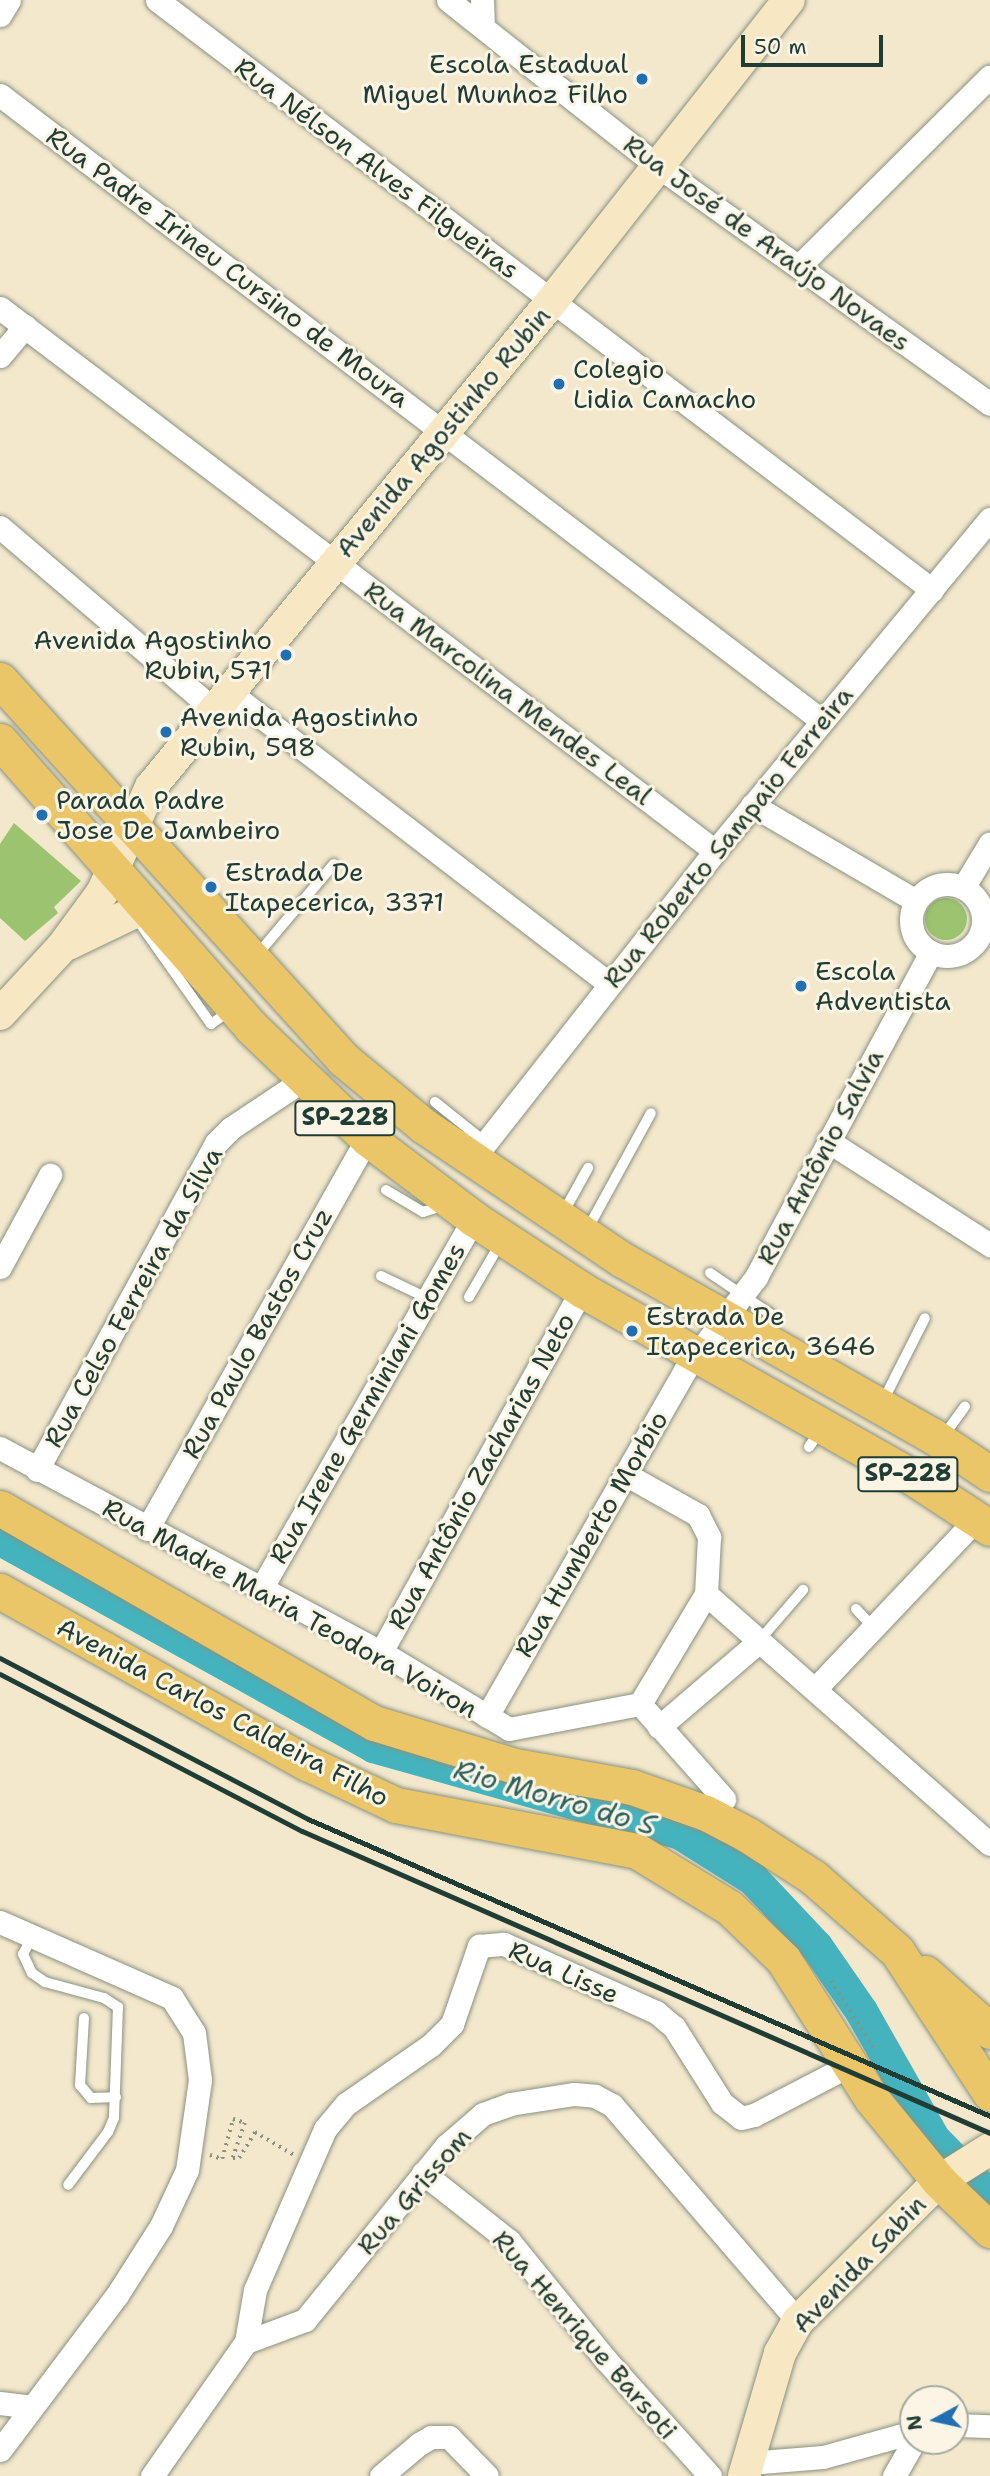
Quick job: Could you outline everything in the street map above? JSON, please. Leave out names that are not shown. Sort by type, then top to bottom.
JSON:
[{"type":"main road","name":"Avenida Agostinho Rubin","points":[[63,946],[114,872],[151,787],[552,301],[789,0]]},
{"type":"main road","name":"SP-228","points":[[0,680],[343,1059],[479,1151],[572,1227],[733,1308],[880,1407],[940,1440],[990,1474]]},
{"type":"main road","points":[[0,714],[82,807],[132,826]]},
{"type":"main road","name":"SP-228","points":[[0,741],[114,872],[138,910],[303,1080],[322,1116],[367,1138],[503,1239],[582,1290],[697,1353],[816,1436],[983,1523]]},
{"type":"main road","points":[[114,872],[151,887],[241,978],[311,1024]]},
{"type":"main road","points":[[0,1014],[63,946],[138,910]]},
{"type":"main road","points":[[0,1486],[211,1611],[285,1667],[355,1714],[416,1738],[515,1766],[632,1787],[706,1813],[813,1877],[897,1951],[964,2004],[990,2032]]},
{"type":"main road","points":[[0,1508],[285,1667]]},
{"type":"main road","name":"Avenida Carlos Caldeira Filho","points":[[0,1591],[307,1763],[396,1805],[637,1851],[756,1929],[810,1998],[850,2065],[990,2230]]},
{"type":"main road","points":[[897,1951],[990,2093]]},
{"type":"main road","name":"Avenida Sabin","points":[[746,2470],[780,2353],[798,2321],[946,2177],[985,2152]]},
{"type":"street","points":[[0,15],[9,0]]},
{"type":"street","name":"Rua Nélson Alves Filgueiras","points":[[157,0],[932,590]]},
{"type":"street","name":"Rua José de Araújo Novaes","points":[[448,0],[483,25],[659,167],[990,404]]},
{"type":"street","points":[[482,0],[483,25]]},
{"type":"street","points":[[799,266],[990,76]]},
{"type":"street","name":"Rua Padre Irineu Cursino de Moura","points":[[0,95],[444,430],[821,720]]},
{"type":"street","name":"Rua Marcolina Mendes Leal","points":[[0,308],[715,850]]},
{"type":"street","points":[[0,356],[25,326]]},
{"type":"street","name":"Rua Roberto Sampaio Ferreira","points":[[479,1151],[715,850],[990,519]]},
{"type":"street","points":[[0,527],[221,701],[610,985]]},
{"type":"street","points":[[752,806],[916,901]]},
{"type":"street","points":[[964,888],[990,843]]},
{"type":"street","points":[[937,885],[964,888],[980,907],[983,943],[956,954],[931,952],[918,941],[912,925],[916,901],[937,885]]},
{"type":"street","name":"Rua Antônio Salvia","points":[[697,1353],[733,1308],[931,952]]},
{"type":"street","name":"Rua Celso Ferreira da Silva","points":[[37,1470],[216,1143],[231,1128],[303,1080]]},
{"type":"street","name":"Rua Paulo Bastos Cruz","points":[[147,1529],[367,1138]]},
{"type":"street","points":[[828,1141],[990,1245]]},
{"type":"street","points":[[0,1267],[50,1175]]},
{"type":"street","name":"Rua Irene Germiniani Gomes","points":[[262,1587],[427,1298],[462,1211]]},
{"type":"street","name":"Rua Antônio Zacharias Neto","points":[[381,1652],[582,1290]]},
{"type":"street","name":"Rua Humberto Morbio","points":[[487,1716],[697,1353]]},
{"type":"street","name":"Rua Madre Maria Teodora Voiron","points":[[0,1448],[381,1652],[513,1730],[640,1704]]},
{"type":"street","points":[[625,1474],[707,1524],[706,1594],[640,1704],[724,1799]]},
{"type":"street","points":[[815,1689],[874,1627],[983,1523]]},
{"type":"street","points":[[706,1594],[990,1844]]},
{"type":"street","points":[[659,1727],[758,1642]]},
{"type":"street","points":[[0,1922],[31,1939],[158,1988],[172,1998],[194,2032],[198,2053],[199,2107],[191,2150],[176,2196],[142,2261],[0,2450]]},
{"type":"street","name":"Rua Lisse","points":[[246,2342],[255,2290],[334,2115],[431,2045],[452,2024],[475,1951],[487,1943],[504,1944],[656,2012],[674,2027],[722,2103],[741,2118],[754,2116],[850,2065]]},
{"type":"street","name":"Rua Grissom","points":[[246,2342],[305,2320],[423,2173],[483,2114],[538,2099],[595,2096],[612,2105],[641,2136],[798,2321]]},
{"type":"street","name":"Rua Henrique Barsoti","points":[[423,2173],[509,2241],[606,2360],[710,2476]]},
{"type":"street","points":[[152,2476],[246,2342]]},
{"type":"street","points":[[0,2403],[31,2407]]},
{"type":"street","points":[[969,2425],[990,2426]]},
{"type":"street","points":[[746,2470],[812,2459],[899,2436]]},
{"type":"street","points":[[381,2476],[419,2444],[449,2437],[487,2476]]},
{"type":"street","points":[[894,2476],[906,2455]]},
{"type":"lane","points":[[253,959],[334,864]]},
{"type":"lane","points":[[435,1102],[479,1151]]},
{"type":"lane","points":[[572,1227],[651,1113]]},
{"type":"lane","points":[[572,1227],[588,1168]]},
{"type":"lane","points":[[386,1190],[423,1212],[462,1211]]},
{"type":"lane","points":[[469,1297],[503,1239]]},
{"type":"lane","points":[[710,1273],[733,1308],[772,1315]]},
{"type":"lane","points":[[381,1276],[427,1298]]},
{"type":"lane","points":[[880,1407],[925,1318]]},
{"type":"lane","points":[[940,1440],[965,1406]]},
{"type":"lane","points":[[758,1642],[803,1590]]},
{"type":"lane","points":[[856,1609],[874,1627]]},
{"type":"lane","points":[[31,1939],[23,1954],[32,1973],[45,1982],[103,1998],[118,2007],[116,2097],[108,2132],[68,2185]]},
{"type":"lane","points":[[84,2018],[80,2085],[84,2096],[116,2097]]},
{"type":"path","points":[[191,2150],[222,2159],[233,2119],[246,2123],[233,2158],[239,2158],[255,2132],[312,2161]]},
{"type":"green space","points":[[14,823],[81,881],[54,907],[58,913],[25,941],[0,918],[0,844]]},
{"type":"green space","points":[[946,898],[961,904],[967,919],[961,934],[946,940],[931,934],[925,919],[931,904]]},
{"type":"waterway","name":"Rio Morro do S","points":[[0,1539],[373,1746],[680,1833],[753,1879],[816,1946],[861,2011],[933,2138],[990,2196]]},
{"type":"railway","points":[[0,1658],[308,1819],[990,2116]]},
{"type":"railway","points":[[0,1674],[302,1831],[990,2133]]},
{"type":"place","name":"Escola Estadual Miguel Munhoz Filho","points":[[642,79]]},
{"type":"place","name":"Colegio Lidia Camacho","points":[[559,384]]},
{"type":"place","name":"Avenida Agostinho Rubin, 571","points":[[286,655]]},
{"type":"place","name":"Avenida Agostinho Rubin, 598","points":[[166,732]]},
{"type":"place","name":"Parada Padre Jose De Jambeiro","points":[[42,815]]},
{"type":"place","name":"Estrada De Itapecerica, 3371","points":[[211,887]]},
{"type":"place","name":"Escola Adventista","points":[[801,986]]},
{"type":"place","name":"Estrada De Itapecerica, 3646","points":[[632,1331]]}]
